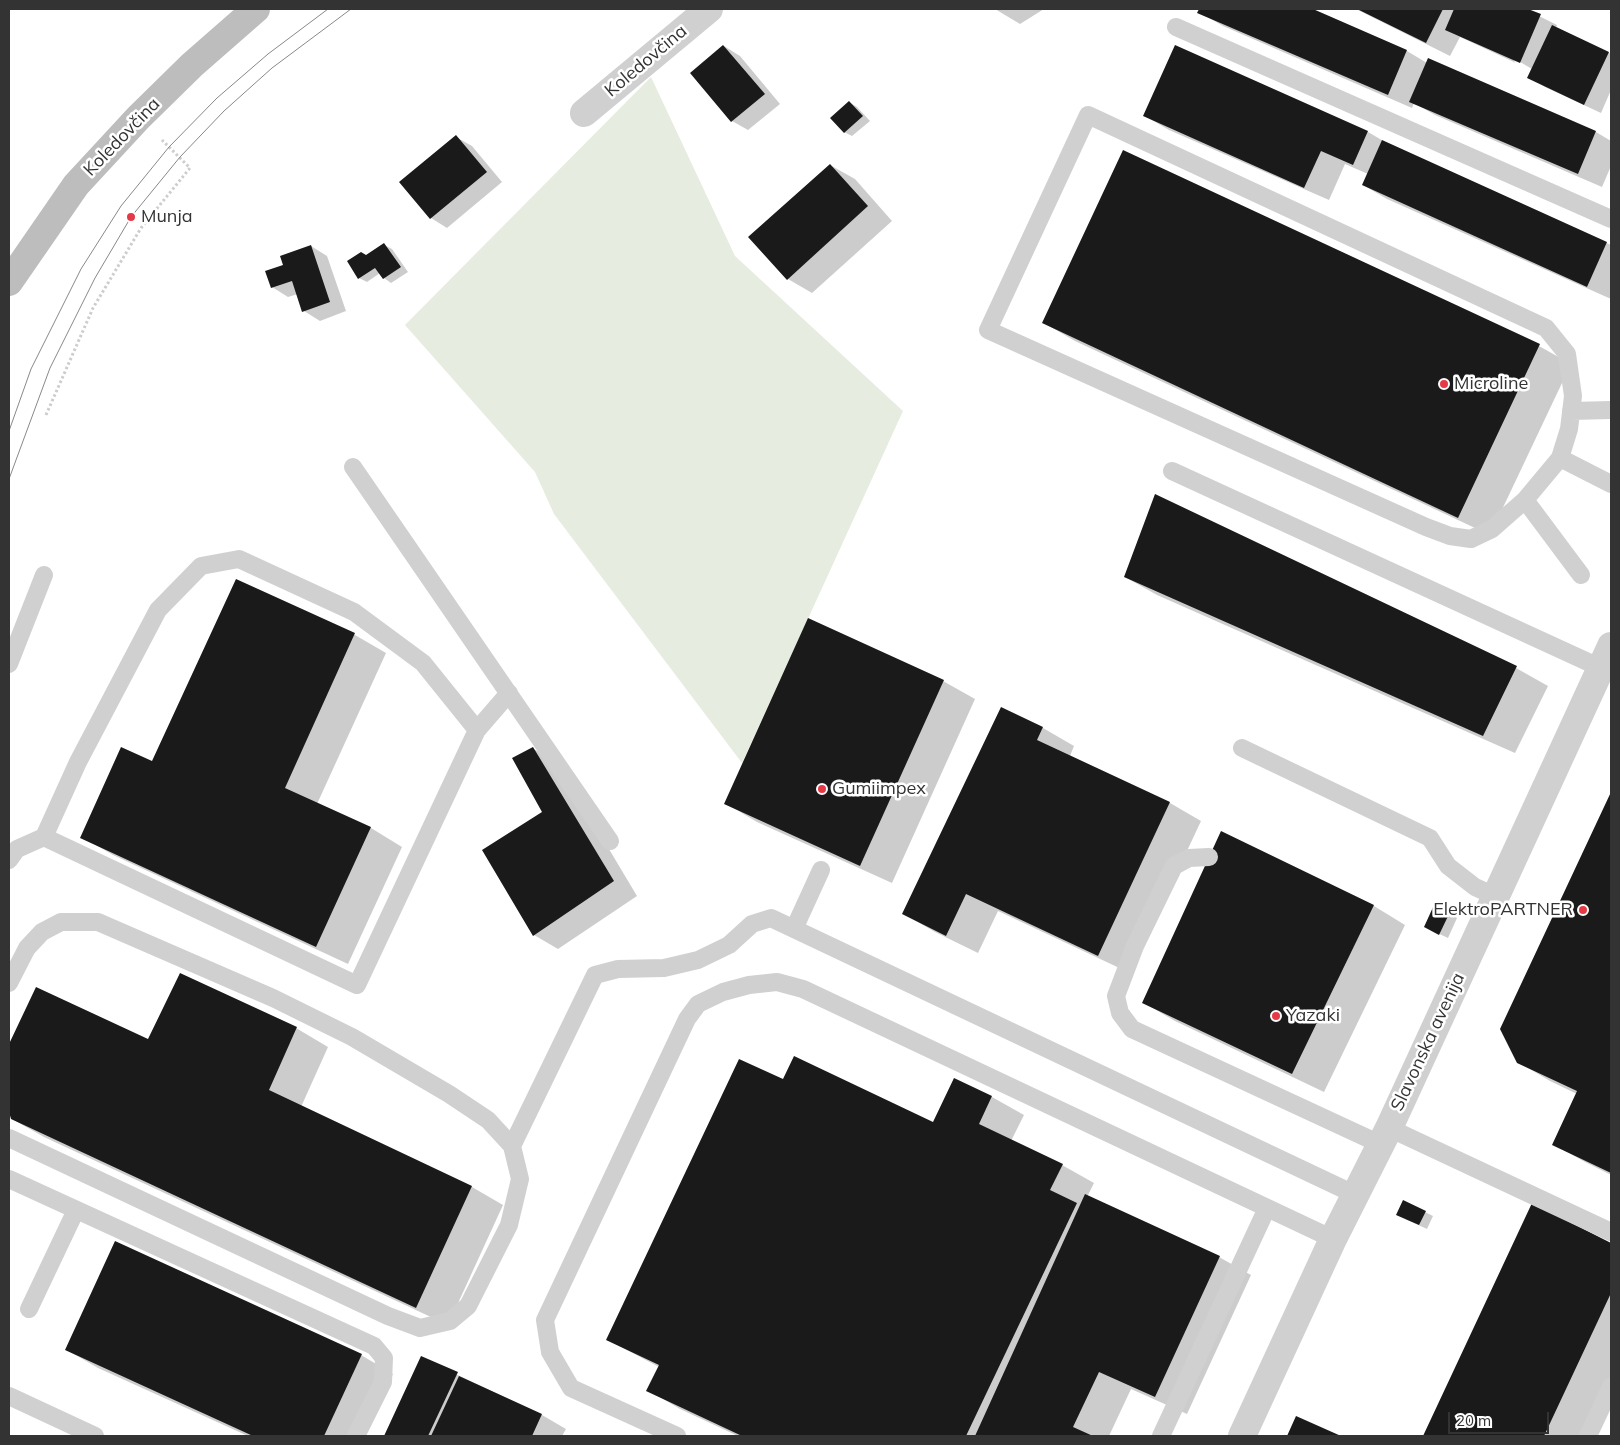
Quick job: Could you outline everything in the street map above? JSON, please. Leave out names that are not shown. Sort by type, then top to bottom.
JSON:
[{"type":"street","name":"Koledovčina","points":[[9,282],[76,185],[138,118],[179,78],[256,9]]},
{"type":"street","name":"Koledovčina","points":[[584,113],[709,9]]},
{"type":"street","name":"Slavonska avenija","points":[[1242,1436],[1333,1239],[1384,1136],[1606,657]]},
{"type":"lane","points":[[1176,27],[1611,219]]},
{"type":"lane","points":[[1088,115],[1546,328],[1567,354],[1573,396],[1569,429],[1560,458],[1525,500],[1492,529],[1470,539],[1450,536],[1417,524],[988,330],[1088,115]]},
{"type":"lane","points":[[1571,411],[1611,410]]},
{"type":"lane","points":[[1560,458],[1611,484]]},
{"type":"lane","points":[[353,467],[610,841]]},
{"type":"lane","points":[[1172,471],[1606,657]]},
{"type":"lane","points":[[1525,500],[1582,575]]},
{"type":"lane","points":[[9,860],[17,849],[44,837],[78,762],[158,610],[201,566],[239,559],[354,612],[423,663],[477,730]]},
{"type":"lane","points":[[9,664],[44,575]]},
{"type":"lane","points":[[44,837],[357,985],[477,730],[509,693]]},
{"type":"lane","points":[[1242,748],[1430,838],[1448,866],[1475,887],[1496,896]]},
{"type":"lane","points":[[1209,857],[1189,858],[1174,866],[1135,946],[1116,996],[1120,1013],[1132,1029],[1611,1232]]},
{"type":"lane","points":[[794,929],[821,870]]},
{"type":"lane","points":[[512,1146],[595,974],[618,969],[664,968],[698,960],[729,945],[752,924],[771,918],[1356,1194]]},
{"type":"lane","points":[[9,983],[26,948],[42,932],[61,922],[98,922],[273,998],[352,1037],[450,1094],[488,1120],[512,1146],[520,1179],[509,1225],[468,1306],[450,1321],[420,1328],[388,1316],[9,1138]]},
{"type":"lane","points":[[677,1436],[571,1388],[550,1352],[545,1320],[686,1019],[698,1004],[723,992],[749,985],[777,982],[803,989],[1333,1239]]},
{"type":"lane","points":[[9,1180],[374,1346],[384,1358],[383,1382],[356,1436]]},
{"type":"lane","points":[[1160,1436],[1267,1208]]},
{"type":"lane","points":[[29,1309],[76,1210]]},
{"type":"lane","points":[[1588,1436],[1611,1387]]},
{"type":"lane","points":[[9,1396],[96,1436]]},
{"type":"path","points":[[46,415],[93,308],[141,228],[190,168],[158,136]]},
{"type":"shaded area","points":[[651,77],[735,256],[903,411],[742,763],[554,514],[535,472],[405,325]]},
{"type":"building","points":[[1199,9],[1313,9],[1407,50],[1388,95],[1197,13]]},
{"type":"building","points":[[1357,9],[1443,9],[1426,43]]},
{"type":"building","points":[[1454,9],[1528,9],[1541,14],[1520,63],[1445,30]]},
{"type":"building","points":[[1552,25],[1609,52],[1584,105],[1527,78]]},
{"type":"building","points":[[723,45],[765,94],[731,122],[690,73]]},
{"type":"building","points":[[1175,45],[1368,131],[1353,165],[1321,151],[1304,188],[1143,116]]},
{"type":"building","points":[[1428,58],[1596,131],[1578,174],[1409,102]]},
{"type":"building","points":[[849,101],[863,116],[844,133],[830,118]]},
{"type":"building","points":[[456,135],[487,172],[430,219],[399,182]]},
{"type":"building","points":[[1382,140],[1607,242],[1587,287],[1362,185]]},
{"type":"building","points":[[1123,150],[1540,344],[1458,518],[1042,323]]},
{"type":"building","points":[[830,164],[868,206],[787,280],[748,237]]},
{"type":"building","points":[[384,243],[401,267],[383,279],[375,268],[358,279],[347,261],[361,252],[366,255]]},
{"type":"building","points":[[311,245],[330,302],[302,312],[292,281],[271,288],[265,271],[283,265],[280,256]]},
{"type":"building","points":[[1155,494],[1517,666],[1483,736],[1124,577]]},
{"type":"building","points":[[236,579],[355,633],[285,788],[371,827],[316,947],[80,838],[121,747],[152,761]]},
{"type":"building","points":[[808,618],[944,680],[860,866],[724,804]]},
{"type":"building","points":[[1001,707],[1043,727],[1037,740],[1170,802],[1098,956],[966,894],[946,936],[902,914]]},
{"type":"building","points":[[533,747],[614,881],[533,936],[482,850],[542,812],[512,758]]},
{"type":"building","name":"ElektroPARTNER","points":[[1611,792],[1611,1173],[1552,1145],[1577,1091],[1517,1063],[1500,1029]]},
{"type":"building","points":[[1221,831],[1374,905],[1292,1074],[1142,1003]]},
{"type":"building","points":[[1434,905],[1450,912],[1439,935],[1424,927]]},
{"type":"building","points":[[180,973],[297,1027],[269,1090],[472,1186],[416,1308],[11,1119],[9,1112],[9,1044],[36,987],[148,1039]]},
{"type":"building","points":[[794,1056],[933,1122],[954,1078],[992,1096],[979,1124],[1063,1164],[1050,1190],[1077,1203],[966,1436],[742,1436],[646,1391],[659,1365],[606,1340],[739,1059],[783,1079]]},
{"type":"building","points":[[1085,1194],[1220,1256],[1155,1397],[1099,1372],[1073,1427],[1093,1436],[975,1436]]},
{"type":"building","points":[[1403,1200],[1426,1211],[1419,1225],[1396,1215]]},
{"type":"building","points":[[1532,1203],[1611,1243],[1611,1293],[1544,1436],[1423,1436]]},
{"type":"building","points":[[115,1241],[362,1354],[324,1436],[253,1436],[65,1350]]},
{"type":"building","points":[[421,1356],[458,1372],[428,1436],[384,1436]]},
{"type":"building","points":[[459,1376],[542,1414],[532,1436],[431,1436]]},
{"type":"building","points":[[1296,1416],[1341,1436],[1287,1436]]},
{"type":"tram line","points":[[9,431],[31,369],[81,269],[121,206],[169,147],[217,98],[268,54],[328,9]]},
{"type":"tram line","points":[[9,479],[50,368],[95,278],[131,217],[180,157],[224,111],[272,68],[351,9]]},
{"type":"place","name":"Munja","points":[[131,217]]},
{"type":"place","name":"Microline","points":[[1444,384]]},
{"type":"place","name":"Gumiimpex","points":[[822,789]]},
{"type":"place","name":"ElektroPARTNER","points":[[1583,910]]},
{"type":"place","name":"Yazaki","points":[[1276,1016]]}]
